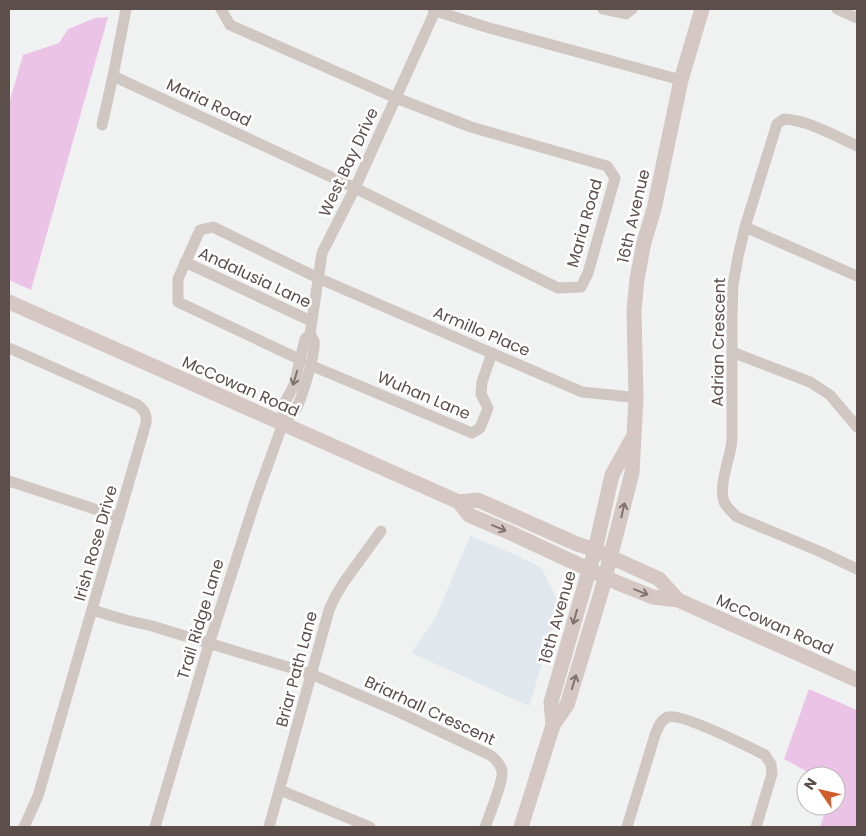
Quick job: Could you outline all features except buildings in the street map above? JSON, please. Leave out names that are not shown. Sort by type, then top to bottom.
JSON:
[{"type":"main road","name":"16th Avenue","points":[[521,827],[553,725],[566,705],[611,558],[632,473],[636,398],[634,312],[637,279],[681,80],[702,9]]},
{"type":"main road","name":"McCowan Road","points":[[9,302],[459,502],[469,515],[605,578],[653,597],[678,600],[857,680]]},
{"type":"main road","name":"16th Avenue","points":[[553,725],[551,702],[595,550],[612,474],[634,436]]},
{"type":"main road","name":"McCowan Road","points":[[459,502],[478,500],[577,544],[595,550],[659,579],[678,600]]},
{"type":"street","points":[[102,125],[114,76],[126,9]]},
{"type":"street","name":"Maria Road","points":[[114,76],[355,188],[558,288],[581,287],[588,273],[614,178],[607,166],[471,127],[396,98],[230,25],[220,9]]},
{"type":"street","points":[[435,9],[486,27],[681,80]]},
{"type":"street","name":"West Bay Drive","points":[[283,423],[295,411],[300,399],[305,362],[312,358],[314,341],[310,334],[322,253],[355,188],[435,9]]},
{"type":"street","points":[[602,9],[626,14],[632,9]]},
{"type":"street","points":[[837,9],[857,18]]},
{"type":"street","name":"Adrian Crescent","points":[[857,146],[792,119],[784,119],[777,124],[745,227],[733,286],[732,437],[722,494],[724,503],[737,517],[857,569]]},
{"type":"street","name":"Armillo Place","points":[[185,262],[200,230],[213,227],[318,278],[582,392],[636,398]]},
{"type":"street","points":[[745,227],[857,276]]},
{"type":"street","points":[[185,262],[178,279],[178,302],[305,362]]},
{"type":"street","name":"Andalusia Lane","points":[[185,262],[312,321]]},
{"type":"street","name":"Irish Rose Drive","points":[[9,348],[138,405],[143,409],[146,417],[146,423],[38,796],[24,827]]},
{"type":"street","points":[[732,352],[810,382],[830,395],[857,427]]},
{"type":"street","name":"Wuhan Lane","points":[[305,362],[472,433],[480,428],[488,408],[481,394],[482,382],[492,353]]},
{"type":"street","name":"Trail Ridge Lane","points":[[155,827],[209,644],[256,498],[283,423]]},
{"type":"street","points":[[9,481],[119,517]]},
{"type":"street","name":"Briar Path Lane","points":[[269,827],[329,610],[335,597],[381,531]]},
{"type":"street","points":[[92,610],[311,674]]},
{"type":"street","name":"Briarhall Crescent","points":[[311,674],[472,746],[496,760],[502,772],[501,782],[485,827]]},
{"type":"street","points":[[627,827],[661,721],[670,717],[678,717],[696,723],[765,755],[771,764],[772,774],[756,827]]},
{"type":"street","points":[[280,790],[370,827]]},
{"type":"shaded area","points":[[108,17],[31,290],[9,280],[9,104],[23,55],[59,43],[68,29],[95,18]]},
{"type":"shaded area","points":[[470,536],[540,567],[560,606],[529,706],[411,653],[435,619]]},
{"type":"shaded area","points":[[809,689],[857,710],[857,827],[820,827],[824,816],[846,816],[846,766],[797,766],[784,759]]}]
